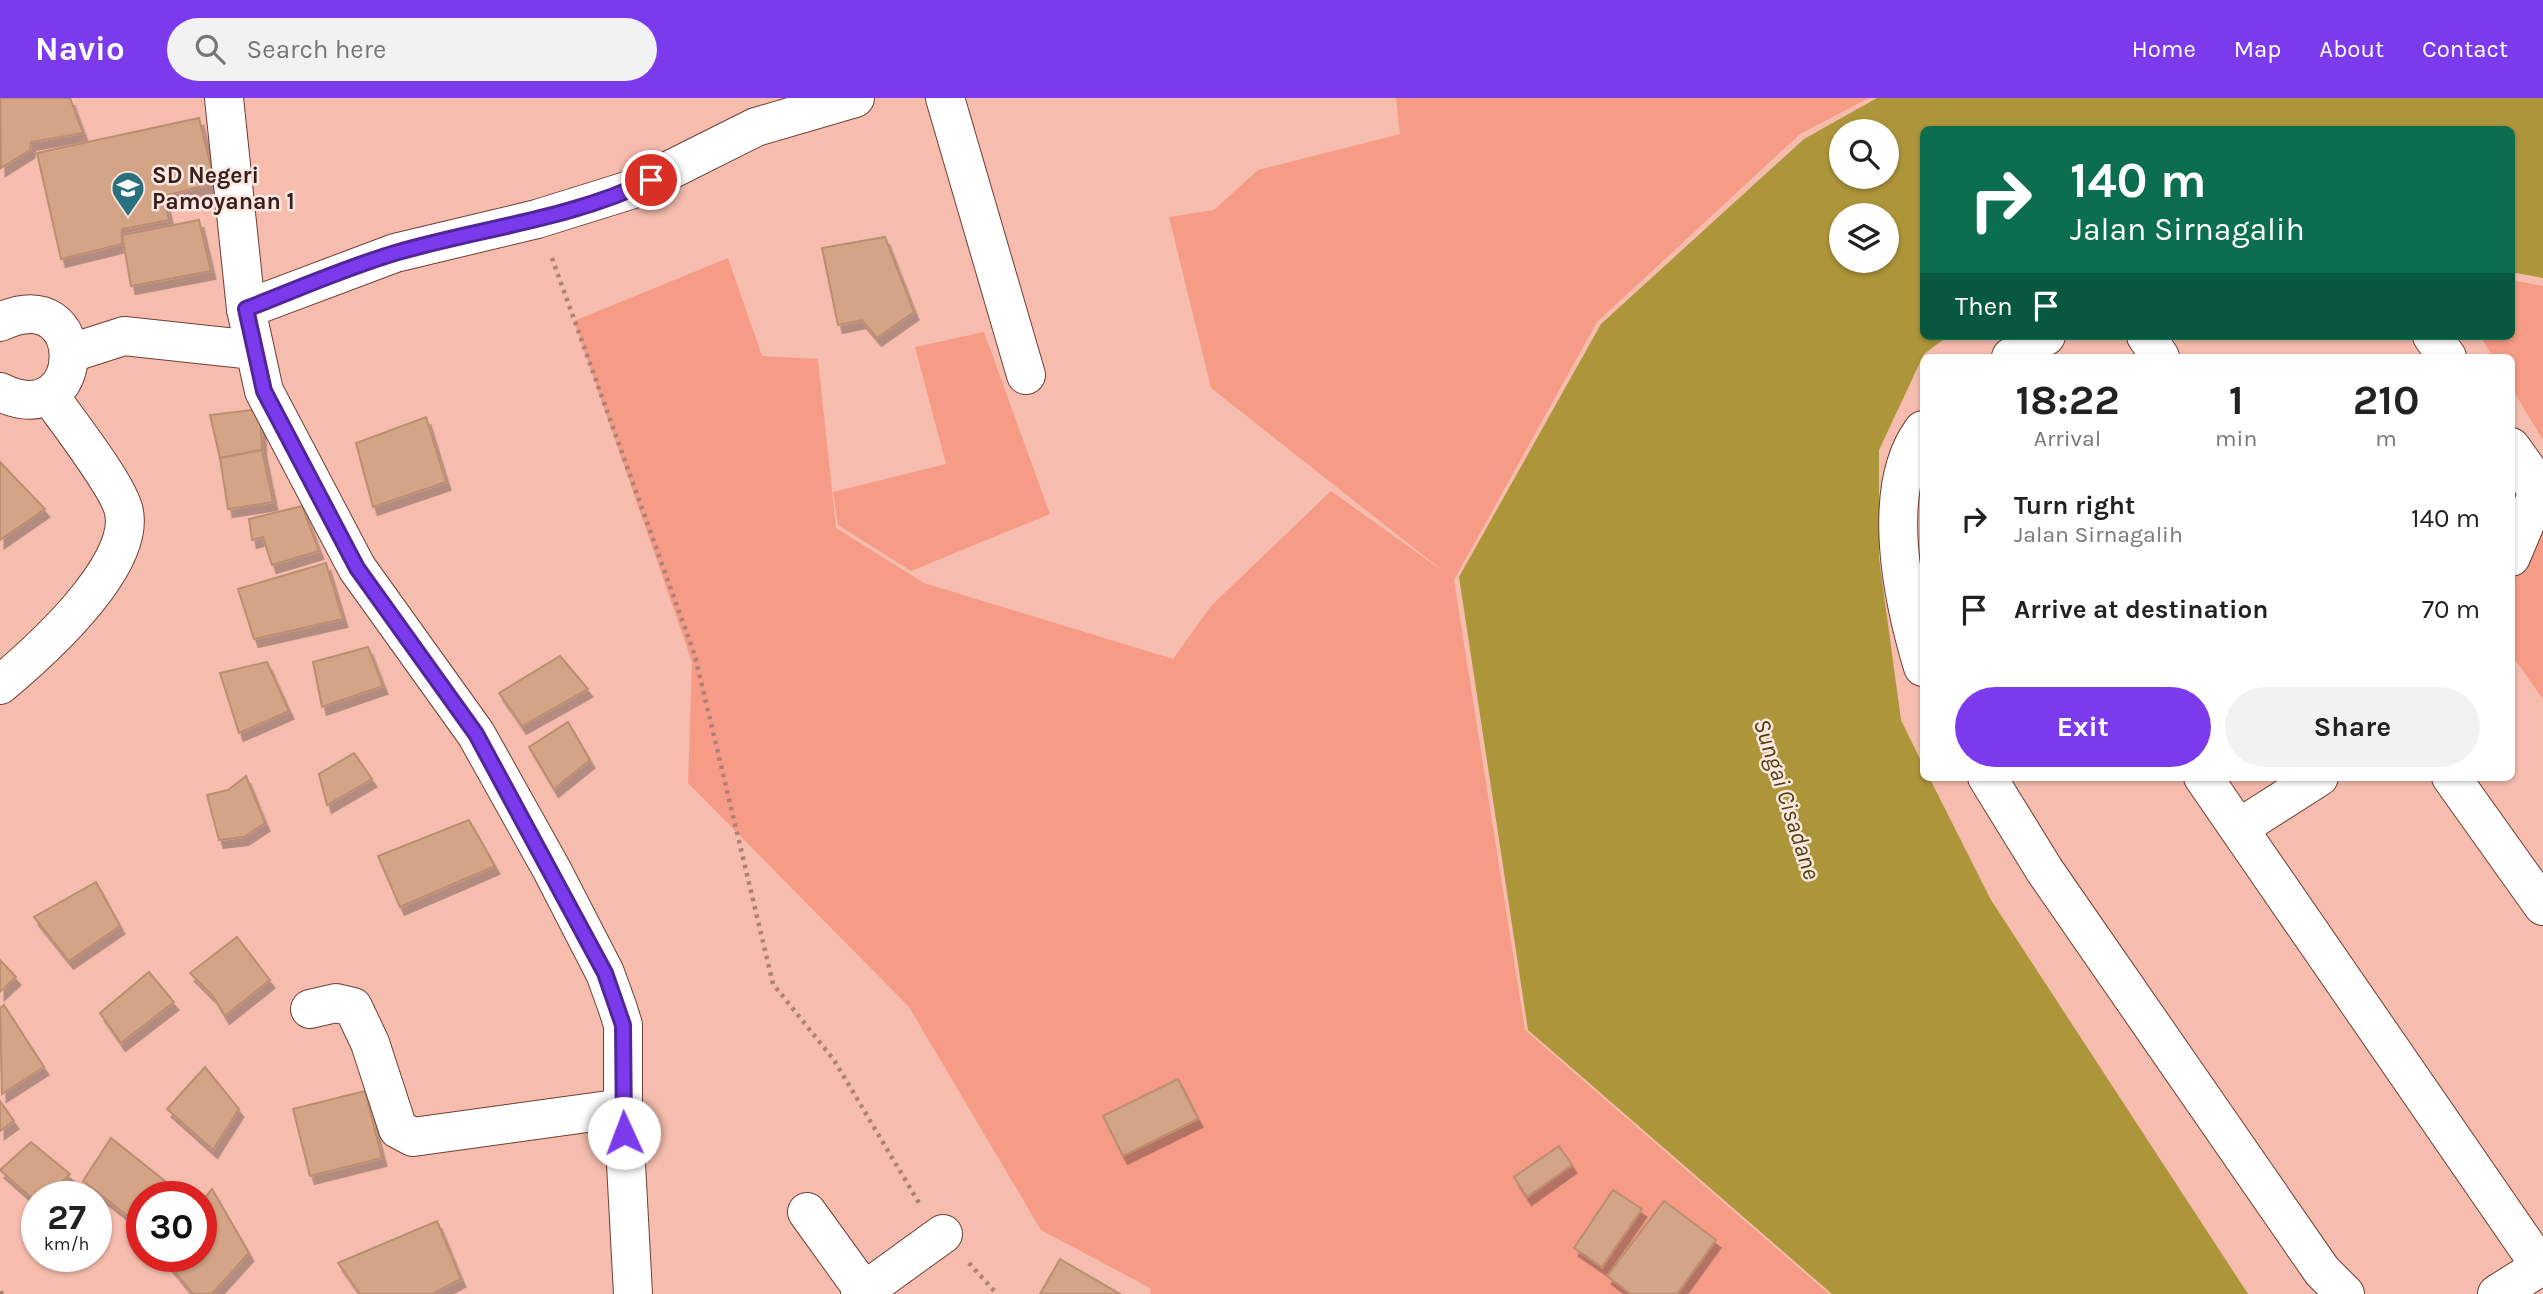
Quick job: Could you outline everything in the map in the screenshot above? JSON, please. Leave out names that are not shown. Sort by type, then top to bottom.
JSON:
[{"type":"street","points":[[224,98],[246,309],[264,391],[357,568],[476,734],[605,973],[623,1025],[622,1108],[634,1294]]},
{"type":"street","points":[[246,309],[395,253],[537,219],[631,190],[756,127],[855,98]]},
{"type":"street","points":[[945,98],[1026,375]]},
{"type":"street","points":[[0,322],[19,313],[44,316],[62,331],[71,354],[66,377],[49,394],[33,401],[16,399],[0,392]]},
{"type":"street","points":[[71,354],[124,336],[254,350]]},
{"type":"street","points":[[2016,354],[2039,340]]},
{"type":"street","points":[[0,685],[67,624],[86,602],[111,564],[123,531],[125,512],[116,493],[49,394]]},
{"type":"street","points":[[1920,436],[1905,466],[1897,551],[1920,654]]},
{"type":"street","points":[[2515,453],[2526,468],[2537,495],[2515,547]]},
{"type":"street","points":[[1989,781],[2045,871],[2322,1271],[2345,1294]]},
{"type":"street","points":[[2206,781],[2542,1266],[2497,1294]]},
{"type":"street","points":[[2239,828],[2313,781]]},
{"type":"street","points":[[2454,781],[2543,906]]},
{"type":"street","points":[[310,1009],[336,1003],[353,1007],[370,1043],[398,1129],[413,1137],[622,1108]]},
{"type":"street","points":[[807,1212],[862,1292],[943,1234]]},
{"type":"path","points":[[537,219],[695,656],[773,984],[834,1060],[910,1193],[997,1294]]},
{"type":"shaded area","points":[[1396,98],[1869,98],[1800,134],[1597,322],[1454,580],[1525,1030],[1829,1294],[1151,1294],[1150,1288],[1041,1230],[909,1007],[688,783],[692,662],[574,321],[728,258],[762,356],[818,359],[836,528],[924,583],[1173,659],[1211,606],[1331,491],[1447,574],[1211,388],[1169,217],[1214,210],[1258,170],[1400,134]]},
{"type":"shaded area","points":[[2515,281],[2543,286],[2543,440],[2515,394],[2515,354],[2491,354],[2482,340],[2515,340]]},
{"type":"shaded area","points":[[984,332],[1050,514],[911,571],[838,525],[833,492],[946,464],[915,347]]},
{"type":"shaded area","points":[[2543,504],[2543,699],[2515,660],[2515,570]]},
{"type":"water","name":"Sungai Cisadane","points":[[1877,98],[2543,98],[2543,278],[2515,273],[2515,126],[1920,126],[1920,340],[1943,340],[1924,354],[1920,354],[1920,363],[1879,450],[1879,558],[1901,720],[1920,759],[1920,781],[1931,781],[1991,900],[2248,1294],[1832,1294],[1528,1030],[1459,577],[1601,324],[1804,139],[1829,125],[1829,189],[1899,189],[1899,119],[1840,119]]},
{"type":"building","points":[[0,98],[70,98],[83,133],[31,142],[30,150],[1,168]]},
{"type":"building","points":[[199,118],[215,183],[164,196],[169,220],[122,229],[122,244],[61,259],[37,153]]},
{"type":"building","points":[[199,220],[211,271],[131,286],[122,235]]},
{"type":"building","points":[[885,237],[914,312],[877,338],[862,320],[838,325],[822,248]]},
{"type":"building","points":[[260,409],[262,450],[220,458],[210,415]]},
{"type":"building","points":[[426,417],[446,482],[373,507],[356,443]]},
{"type":"building","points":[[262,450],[273,502],[228,509],[220,458]]},
{"type":"building","points":[[0,462],[45,509],[0,540]]},
{"type":"building","points":[[302,506],[319,551],[272,565],[263,537],[252,540],[249,519]]},
{"type":"building","points":[[326,563],[343,619],[254,639],[238,589]]},
{"type":"building","points":[[368,647],[383,686],[322,707],[313,662]]},
{"type":"building","points":[[560,656],[588,689],[522,726],[499,693]]},
{"type":"building","points":[[267,662],[289,711],[239,733],[220,673]]},
{"type":"building","points":[[568,722],[590,760],[554,789],[529,747]]},
{"type":"building","points":[[354,753],[372,779],[327,805],[319,774]]},
{"type":"building","points":[[246,776],[265,823],[244,837],[219,840],[207,795],[228,790]]},
{"type":"building","points":[[469,820],[495,866],[400,907],[378,856]]},
{"type":"building","points":[[96,882],[120,926],[69,961],[34,917]]},
{"type":"building","points":[[237,937],[270,980],[225,1016],[213,996],[190,973]]},
{"type":"building","points":[[0,960],[16,977],[0,992]]},
{"type":"building","points":[[149,972],[174,1002],[121,1043],[100,1013]]},
{"type":"building","points":[[4,1005],[44,1067],[2,1094],[0,1008]]},
{"type":"building","points":[[205,1067],[239,1109],[213,1150],[167,1109]]},
{"type":"building","points":[[1178,1079],[1198,1119],[1123,1156],[1103,1116]]},
{"type":"building","points":[[365,1091],[382,1158],[310,1176],[293,1109]]},
{"type":"building","points":[[0,1101],[14,1121],[0,1131]]},
{"type":"building","points":[[111,1138],[165,1181],[126,1181],[126,1215],[112,1204],[112,1181],[83,1181]]},
{"type":"building","points":[[31,1142],[70,1174],[63,1181],[21,1181],[21,1189],[0,1170]]},
{"type":"building","points":[[1559,1146],[1572,1165],[1527,1197],[1514,1177]]},
{"type":"building","points":[[1613,1190],[1642,1209],[1602,1267],[1574,1248]]},
{"type":"building","points":[[217,1198],[249,1253],[212,1294],[193,1294],[175,1272],[217,1272]]},
{"type":"building","points":[[1664,1201],[1716,1240],[1677,1294],[1631,1294],[1607,1276]]},
{"type":"building","points":[[437,1221],[461,1279],[432,1294],[360,1294],[338,1263]]},
{"type":"building","points":[[1060,1259],[1120,1294],[1040,1294]]},
{"type":"place","name":"SD Negeri Pamoyanan 1","points":[[128,218]]},
{"type":"route","points":[[624,1133],[623,1025],[605,973],[552,870],[476,734],[357,568],[264,391],[246,309],[395,253],[537,219],[631,190],[651,180]]}]
